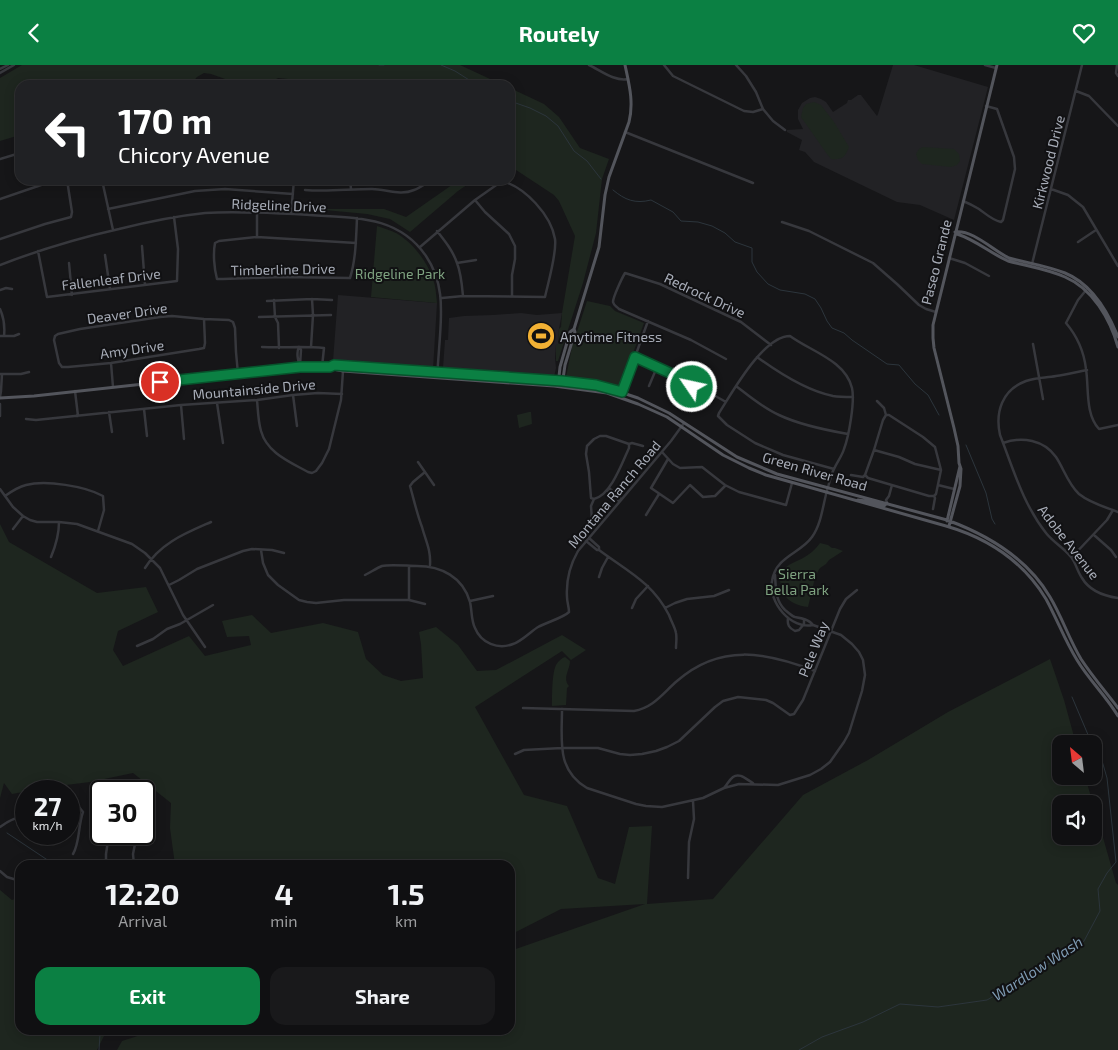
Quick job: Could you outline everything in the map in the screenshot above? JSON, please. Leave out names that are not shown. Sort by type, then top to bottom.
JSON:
[{"type":"main road","points":[[560,386],[575,332],[574,329],[600,247],[608,177],[629,122],[632,104],[625,65]]},
{"type":"main road","name":"Paseo Grande","points":[[947,526],[961,480],[961,469],[954,428],[934,348],[933,329],[948,258],[996,67]]},
{"type":"main road","points":[[956,232],[1008,261],[1032,265],[1066,277],[1101,303],[1118,337]]},
{"type":"main road","points":[[1086,290],[1104,313],[1118,347]]},
{"type":"main road","name":"Green River Road","points":[[0,398],[34,396],[300,367],[330,367],[334,365],[560,386],[621,397],[667,417],[723,455],[748,468],[792,483],[970,533],[990,544],[1014,562],[1045,597],[1067,643],[1079,663],[1118,716]]},
{"type":"main road","points":[[343,371],[350,366]]},
{"type":"main road","name":"Green River Road","points":[[330,367],[334,370],[343,371],[560,381],[596,385],[622,392],[654,406],[724,449],[748,462],[777,474],[949,520],[974,530],[999,545],[1025,566],[1040,583],[1049,595],[1081,658],[1118,708]]},
{"type":"main road","points":[[388,374],[392,369]]},
{"type":"main road","name":"Paseo Grande","points":[[949,520],[960,466]]},
{"type":"main road","points":[[852,500],[866,501],[884,506],[887,503]]},
{"type":"street","points":[[0,71],[8,65]]},
{"type":"street","points":[[0,71],[14,65]]},
{"type":"street","points":[[589,65],[618,79],[628,79]]},
{"type":"street","points":[[664,65],[673,76],[744,111],[763,109]]},
{"type":"street","points":[[736,65],[756,92],[763,109],[773,121],[785,130]]},
{"type":"street","points":[[985,65],[996,67]]},
{"type":"street","name":"Kirkwood Drive","points":[[1032,265],[1082,65]]},
{"type":"street","points":[[1117,65],[1116,73],[1118,76]]},
{"type":"street","points":[[1076,91],[1089,96],[1118,126]]},
{"type":"street","points":[[963,201],[998,222],[1003,220],[1014,176],[1015,163],[997,109],[986,106]]},
{"type":"street","points":[[625,132],[753,183]]},
{"type":"street","points":[[0,159],[15,154]]},
{"type":"street","points":[[0,199],[41,185]]},
{"type":"street","points":[[0,239],[71,217],[68,185]]},
{"type":"street","points":[[103,185],[113,230]]},
{"type":"street","points":[[291,214],[294,185]]},
{"type":"street","points":[[351,185],[351,189]]},
{"type":"street","points":[[305,190],[375,189],[398,193],[414,191],[423,185]]},
{"type":"street","points":[[420,247],[475,200],[496,185]]},
{"type":"street","points":[[441,298],[463,296],[545,297],[555,253],[555,239],[543,211],[534,201],[512,185]]},
{"type":"street","points":[[108,209],[205,190],[225,189],[293,193]]},
{"type":"street","points":[[1051,189],[1068,195],[1083,207],[1118,266]]},
{"type":"street","points":[[475,200],[485,213],[509,234],[515,247],[512,296]]},
{"type":"street","name":"Ridgeline Drive","points":[[0,265],[38,251],[113,230],[174,217],[221,213],[257,213],[372,220],[392,226],[420,247],[429,260],[436,276],[442,310],[437,375]]},
{"type":"street","points":[[257,213],[257,237],[356,243],[357,218]]},
{"type":"street","name":"Fallenleaf Drive","points":[[38,251],[47,297],[177,281],[178,249],[174,217]]},
{"type":"street","points":[[782,222],[809,231],[868,259],[886,273],[919,305],[936,312]]},
{"type":"street","points":[[1078,242],[1096,230]]},
{"type":"street","points":[[438,231],[457,263],[463,296]]},
{"type":"street","name":"Timberline Drive","points":[[257,237],[216,243],[214,247],[217,279],[280,277],[350,278],[354,267],[356,243]]},
{"type":"street","points":[[142,246],[145,285]]},
{"type":"street","points":[[105,255],[110,289]]},
{"type":"street","points":[[948,258],[964,263],[988,276]]},
{"type":"street","points":[[457,263],[476,260]]},
{"type":"street","points":[[69,263],[72,295]]},
{"type":"street","name":"Redrock Drive","points":[[648,321],[618,309],[614,305],[613,301],[625,273],[660,284],[741,322],[771,345]]},
{"type":"street","points":[[0,290],[12,289]]},
{"type":"street","points":[[1086,290],[1066,323],[1075,333],[1082,352],[1087,370],[1089,407],[1095,425],[1099,429],[1118,425]]},
{"type":"street","points":[[311,347],[312,299]]},
{"type":"street","points":[[274,300],[275,317],[278,323],[279,348]]},
{"type":"street","points":[[267,301],[332,300]]},
{"type":"street","points":[[0,309],[4,336]]},
{"type":"street","points":[[259,317],[331,315]]},
{"type":"street","name":"Deaver Drive","points":[[62,367],[59,363],[55,336],[80,329],[160,317],[178,317],[230,320],[233,322],[238,374]]},
{"type":"street","name":"Amy Drive","points":[[62,367],[111,363],[204,348],[204,319]]},
{"type":"street","points":[[621,397],[648,321],[726,359]]},
{"type":"street","points":[[0,336],[14,336],[19,333]]},
{"type":"street","points":[[562,709],[564,763],[576,781],[587,788],[646,806],[662,807],[703,799],[724,788],[740,785],[778,785],[810,775],[830,762],[849,733],[864,682],[862,659],[852,644],[841,635],[813,625],[798,624],[788,618],[779,608],[774,598],[772,580],[777,568],[785,559],[802,547],[814,535],[834,469],[844,450],[853,397],[847,378],[829,360],[790,335],[787,335],[757,357],[736,386],[718,416],[727,425],[754,443],[783,455],[834,469]]},
{"type":"street","points":[[1033,344],[1043,399]]},
{"type":"street","points":[[262,347],[324,348],[322,367]]},
{"type":"street","points":[[299,347],[301,355],[300,367]]},
{"type":"street","points":[[635,357],[694,384],[726,402]]},
{"type":"street","points":[[757,357],[781,374],[805,387],[833,396],[853,397]]},
{"type":"street","points":[[111,363],[113,387]]},
{"type":"street","points":[[649,386],[657,367]]},
{"type":"street","name":"Adobe Avenue","points":[[1087,370],[1039,378],[1018,385],[1002,401],[998,421],[1000,435],[1022,491],[1030,509],[1046,533],[1072,557],[1087,584],[1100,593],[1118,597]]},
{"type":"street","points":[[0,398],[1,374],[21,374],[29,371]]},
{"type":"street","points":[[257,400],[260,429],[264,439],[278,455],[312,473],[319,467],[327,455],[340,406],[343,371]]},
{"type":"street","points":[[683,406],[694,384]]},
{"type":"street","points":[[736,386],[778,415],[799,423],[848,434]]},
{"type":"street","points":[[75,391],[78,416]]},
{"type":"street","name":"Mountainside Drive","points":[[26,419],[36,420],[318,393],[342,395]]},
{"type":"street","points":[[293,395],[297,426]]},
{"type":"street","points":[[865,475],[886,415],[884,408],[877,401]]},
{"type":"street","points":[[217,403],[223,443]]},
{"type":"street","points":[[0,404],[0,416]]},
{"type":"street","points":[[181,405],[184,439]]},
{"type":"street","points":[[144,409],[147,436]]},
{"type":"street","points":[[109,412],[112,432]]},
{"type":"street","points":[[886,415],[890,415],[932,443],[936,450],[941,470],[934,496],[933,509]]},
{"type":"street","name":"Montana Ranch Road","points":[[470,601],[475,630],[484,641],[497,646],[512,645],[538,627],[567,615],[569,612],[567,587],[570,568],[578,551],[662,452],[684,423]]},
{"type":"street","points":[[594,499],[591,498],[586,455],[588,446],[594,439],[606,436],[629,444],[643,446]]},
{"type":"street","points":[[1003,443],[1025,439],[1044,446],[1056,458],[1072,486],[1080,495],[1118,512]]},
{"type":"street","points":[[594,499],[599,498],[608,489],[629,448],[629,444]]},
{"type":"street","points":[[874,450],[899,457],[915,465],[941,470]]},
{"type":"street","points":[[662,452],[673,464],[680,468],[702,467],[725,485],[739,492],[786,505],[792,483]]},
{"type":"street","points":[[668,459],[651,488],[673,503],[690,485],[703,497],[715,497],[725,485]]},
{"type":"street","points":[[418,462],[434,485]]},
{"type":"street","points":[[425,472],[412,482],[410,486],[430,551],[430,566]]},
{"type":"street","points":[[851,475],[863,477],[865,475]]},
{"type":"street","points":[[865,475],[868,478],[934,496]]},
{"type":"street","points":[[5,496],[16,489],[28,485],[48,484],[94,491],[103,496],[104,510],[98,531]]},
{"type":"street","points":[[889,496],[892,485]]},
{"type":"street","points":[[938,485],[954,489]]},
{"type":"street","points":[[0,489],[13,507],[30,520],[77,524],[132,544],[152,559],[160,568],[180,608],[205,647]]},
{"type":"street","points":[[608,489],[620,500]]},
{"type":"street","points":[[646,515],[660,494]]},
{"type":"street","points":[[592,520],[591,506],[594,499]]},
{"type":"street","points":[[1072,557],[1107,521],[1113,510]]},
{"type":"street","points":[[13,529],[23,516]]},
{"type":"street","points":[[51,557],[57,541],[59,522]]},
{"type":"street","points":[[145,568],[168,544],[181,535],[212,522]]},
{"type":"street","points":[[1094,535],[1116,557]]},
{"type":"street","points":[[587,540],[597,550],[648,586],[665,608],[676,632],[676,648]]},
{"type":"street","points":[[169,585],[196,569],[243,551],[252,549],[284,553]]},
{"type":"street","points":[[261,550],[263,563],[268,575],[278,585],[299,600],[316,603],[344,599],[409,600],[425,604]]},
{"type":"street","points":[[599,577],[608,557]]},
{"type":"street","points":[[365,575],[383,566],[430,566],[440,569],[453,577],[464,588],[470,601],[493,596]]},
{"type":"street","points":[[408,566],[409,600]]},
{"type":"street","points":[[775,573],[776,592],[782,607],[789,613],[811,621],[813,625]]},
{"type":"street","points":[[632,608],[640,593],[648,586]]},
{"type":"street","name":"Pele Way","points":[[562,748],[598,748],[630,755],[656,751],[678,741],[723,701],[738,697],[759,699],[773,703],[790,715],[794,715],[803,700],[840,609],[846,599],[857,590]]},
{"type":"street","points":[[665,608],[687,599],[714,596],[729,591]]},
{"type":"street","points":[[137,646],[213,605]]},
{"type":"street","points":[[788,618],[788,625],[795,631],[799,630],[804,624],[804,620]]},
{"type":"street","points":[[523,708],[634,711],[643,709],[696,667],[710,660],[730,655],[751,655],[781,659],[815,671]]},
{"type":"street","points":[[515,754],[524,750],[562,748]]},
{"type":"street","points":[[724,788],[733,777],[737,776],[745,777],[755,784]]},
{"type":"street","points":[[688,877],[689,842],[694,819],[693,801]]},
{"type":"street","points":[[80,808],[83,812],[80,825]]},
{"type":"street","points":[[0,827],[15,818]]},
{"type":"street","points":[[73,854],[77,845]]},
{"type":"street","points":[[106,860],[108,845]]},
{"type":"street","points":[[134,860],[135,845]]},
{"type":"street","points":[[0,871],[7,877],[15,879]]},
{"type":"shaded area","points":[[893,65],[914,65],[988,87],[954,220],[920,205],[897,202],[814,162],[805,152],[799,150],[802,140],[787,132],[787,130],[803,129],[798,119],[798,110],[802,103],[815,97],[826,102],[833,112],[847,103],[848,100],[861,95],[877,116]]},
{"type":"shaded area","points":[[338,295],[437,303],[433,369],[333,361]]},
{"type":"shaded area","points":[[521,313],[537,315],[562,313],[558,345],[556,345],[554,377],[443,368],[445,340],[448,340],[449,318]]},
{"type":"green space","points":[[22,65],[460,65],[492,80],[298,80],[278,78],[274,80],[228,80],[204,73],[194,80],[15,80],[15,136],[0,141],[0,78]]},
{"type":"green space","points":[[515,90],[544,104],[559,117],[580,148],[609,159],[602,179],[596,233],[583,283],[558,361],[556,361],[556,345],[558,344],[559,329],[561,327],[575,236],[559,201],[554,195],[515,169]]},
{"type":"green space","points":[[814,102],[821,105],[849,147],[841,158],[831,159],[801,117],[806,104]]},
{"type":"green space","points":[[923,147],[954,149],[959,154],[960,161],[957,165],[951,167],[922,164],[916,154]]},
{"type":"green space","points":[[452,185],[467,185],[410,232],[390,219],[367,214],[314,209],[384,209],[406,217]]},
{"type":"green space","name":"Ridgeline Park","points":[[377,226],[402,237],[418,253],[427,265],[433,279],[437,303],[371,297]]},
{"type":"green space","points":[[587,301],[610,306],[615,311],[644,323],[620,389],[566,377],[572,347]]},
{"type":"green space","points":[[531,412],[532,424],[519,428],[517,415]]},
{"type":"green space","points":[[0,524],[9,542],[97,593],[146,587],[158,612],[118,631],[113,650],[123,666],[189,636],[205,656],[251,645],[249,636],[227,637],[222,621],[252,615],[271,633],[323,623],[358,632],[366,659],[383,675],[401,681],[423,678],[419,632],[436,627],[458,645],[477,671],[496,670],[562,635],[586,650],[571,660],[562,651],[475,707],[524,795],[567,806],[598,878],[615,884],[629,827],[652,826],[647,904],[713,899],[803,795],[868,760],[948,712],[1050,659],[1074,735],[1052,735],[1052,785],[1088,785],[1090,795],[1052,795],[1052,845],[1102,845],[1102,834],[1118,885],[1118,1050],[117,1050],[122,1041],[141,1035],[515,1035],[515,949],[645,904],[561,909],[515,932],[515,860],[174,860],[170,828],[171,803],[155,790],[155,780],[142,780],[133,773],[80,783],[80,780],[15,780],[15,793],[12,794],[4,783],[0,798]]},
{"type":"green space","name":"Sierra Bella Park","points":[[820,543],[843,551],[829,560],[818,571],[808,607],[790,601],[783,592],[780,578],[781,573],[787,566],[803,558]]},
{"type":"green space","points":[[565,657],[570,661],[566,677],[569,686],[567,688],[566,705],[552,706],[556,665]]},
{"type":"green space","points":[[0,890],[12,900],[15,899],[15,1035],[104,1035],[97,1050],[0,1050]]},
{"type":"waterway","name":"Wardlow Wash","points":[[379,65],[384,65]]},
{"type":"waterway","name":"Wardlow Wash","points":[[441,65],[469,80]]},
{"type":"waterway","name":"Wardlow Wash","points":[[515,103],[546,116],[558,126],[574,151],[587,161],[601,179]]},
{"type":"waterway","name":"Wardlow Wash","points":[[613,190],[630,200],[640,202],[651,200],[673,212],[681,221],[698,222],[712,226],[725,233],[735,242],[752,248],[752,262],[757,272],[768,284],[780,290],[805,294],[815,299],[832,328],[844,333],[887,364],[899,365],[915,384],[928,395],[939,415]]},
{"type":"waterway","name":"Wardlow Wash","points":[[966,445],[986,493],[995,524]]},
{"type":"waterway","name":"Wardlow Wash","points":[[1072,697],[1088,735]]},
{"type":"waterway","name":"Wardlow Wash","points":[[799,1050],[822,1037],[863,1022],[900,1004],[938,1007],[987,1000],[1036,972],[1084,941],[1100,911],[1098,889],[1116,862],[1107,778],[1102,761]]},
{"type":"waterway","points":[[7,833],[48,860]]},
{"type":"waterway","points":[[99,1050],[100,1035]]},
{"type":"place","name":"Anytime Fitness","points":[[541,336]]},
{"type":"route","points":[[160,382],[300,367],[330,367],[334,365],[562,381],[596,385],[622,392],[635,357],[694,384],[692,387]]}]
